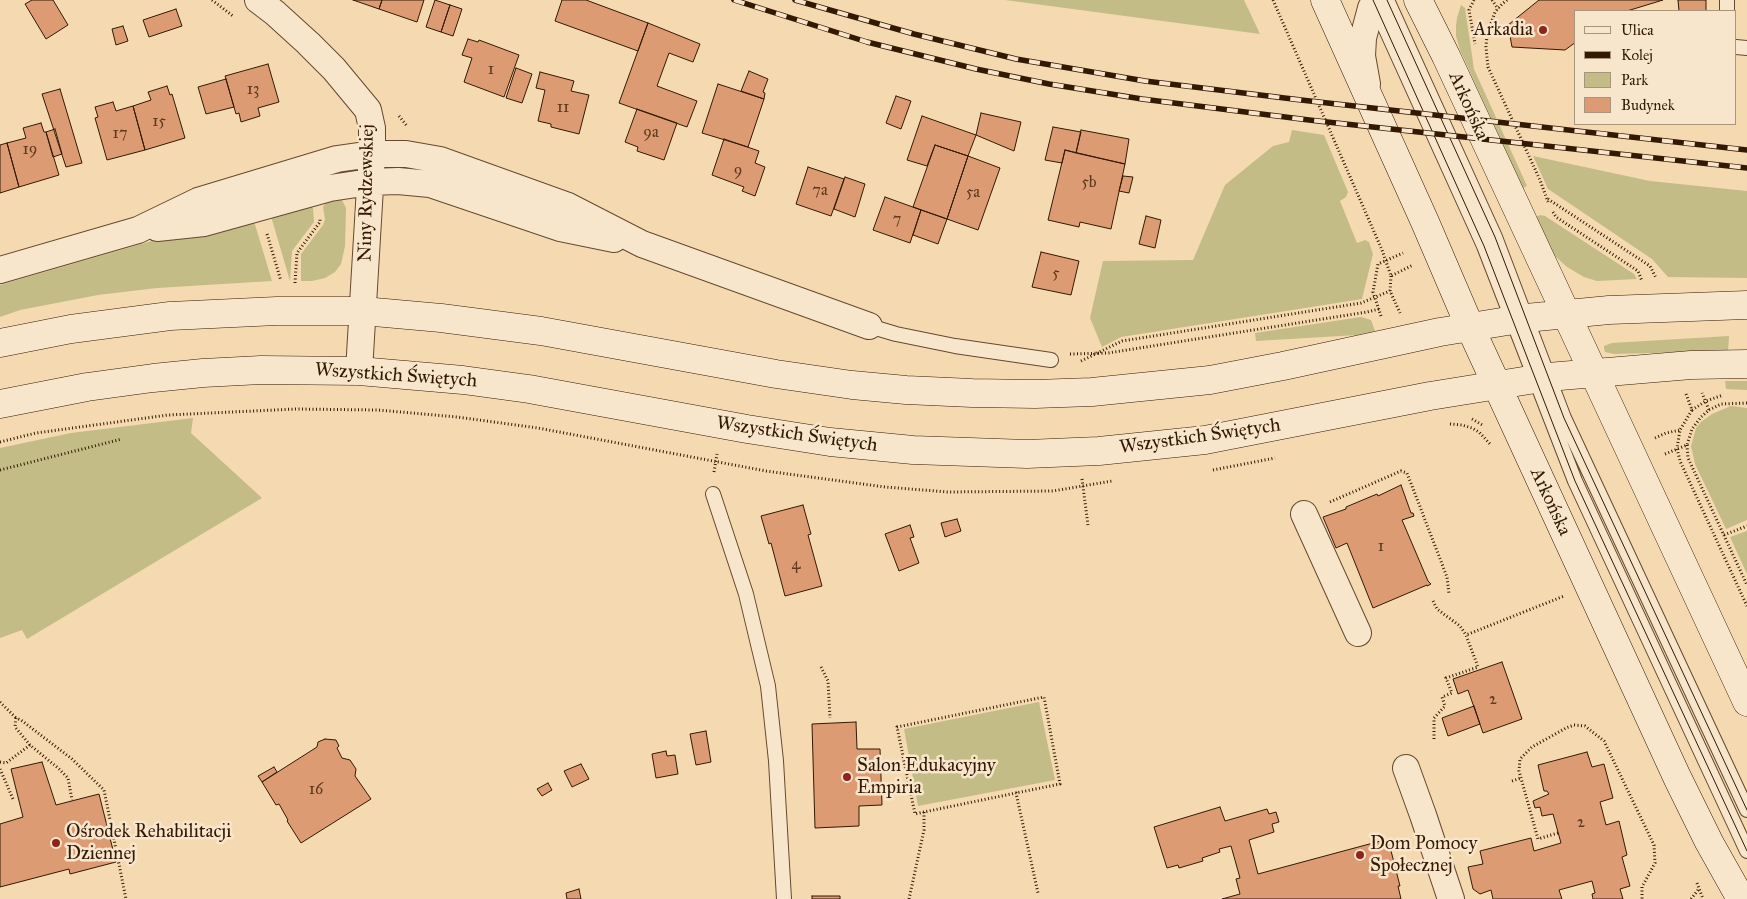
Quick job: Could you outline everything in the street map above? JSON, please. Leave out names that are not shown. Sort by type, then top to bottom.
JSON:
[{"type":"street","name":"Niny Rydzewskiej","points":[[258,0],[276,13],[308,43],[334,69],[368,110],[372,128],[372,154],[359,371]]},
{"type":"street","name":"Arkońska","points":[[1325,0],[1371,100],[1470,327],[1677,777],[1709,842],[1741,899]]},
{"type":"street","name":"Arkońska","points":[[1418,0],[1446,56],[1747,702]]},
{"type":"street","points":[[1371,100],[1362,56],[1363,38],[1371,8],[1378,1]]},
{"type":"street","points":[[0,270],[138,230],[198,201],[337,159],[372,154],[406,154],[440,160],[568,206],[642,244],[869,326]]},
{"type":"street","points":[[138,230],[204,223],[323,190],[370,182],[398,181],[430,184],[560,228],[642,244]]},
{"type":"street","points":[[0,343],[70,329],[170,316],[277,310],[363,311],[424,316],[541,331],[776,374],[852,385],[906,390],[1035,394],[1092,392],[1210,380],[1470,327],[1519,319],[1652,308],[1747,305]]},
{"type":"street","name":"Wszystkich Świętych","points":[[0,404],[87,387],[203,373],[254,370],[359,371],[463,380],[529,389],[747,429],[830,442],[913,450],[1028,454],[1099,451],[1205,440],[1306,422],[1430,396],[1541,378],[1702,364],[1747,364]]},
{"type":"street","points":[[1304,514],[1358,633]]},
{"type":"street","points":[[1406,768],[1451,899]]},
{"type":"lane","points":[[1378,1],[1495,237],[1519,319],[1541,378],[1574,481],[1747,851]]},
{"type":"lane","points":[[869,326],[896,334],[956,346],[1051,360]]},
{"type":"lane","points":[[1541,378],[1570,430],[1747,810]]},
{"type":"lane","points":[[713,494],[746,594],[768,686],[776,760],[784,899]]},
{"type":"path","points":[[212,0],[235,17]]},
{"type":"path","points":[[1273,0],[1386,260],[1391,276],[1390,291],[1400,312]]},
{"type":"path","points":[[1492,0],[1498,9]]},
{"type":"path","points":[[1507,0],[1498,9],[1487,35],[1488,67],[1549,206],[1556,217],[1638,271],[1641,279]]},
{"type":"path","points":[[397,113],[408,127]]},
{"type":"path","points":[[1542,196],[1650,266],[1656,278]]},
{"type":"path","points":[[1382,317],[1373,292],[1378,264],[1403,252]]},
{"type":"path","points":[[1391,276],[1409,267]]},
{"type":"path","points":[[1379,309],[1108,353],[1099,353],[1054,354],[1051,360],[1064,362],[1084,361],[1099,353],[1122,341],[1361,304],[1390,291]]},
{"type":"path","points":[[1700,388],[1709,410]]},
{"type":"path","points":[[1728,394],[1706,401],[1692,410],[1680,430],[1678,448],[1680,460],[1747,606]]},
{"type":"path","points":[[1687,397],[1692,410]]},
{"type":"path","points":[[1747,403],[1721,404],[1709,410],[1700,417],[1692,429],[1687,445],[1688,458],[1747,585]]},
{"type":"path","points":[[1666,433],[1680,430]]},
{"type":"path","points":[[0,470],[122,438]]},
{"type":"path","points":[[1665,454],[1687,445]]},
{"type":"path","points":[[714,470],[717,454]]},
{"type":"path","points":[[1304,514],[1401,471],[1406,473],[1447,577],[1449,594]]},
{"type":"path","points":[[1083,487],[1088,525]]},
{"type":"path","points":[[1724,536],[1747,526]]},
{"type":"path","points":[[1466,635],[1557,598]]},
{"type":"path","points":[[1433,601],[1437,610],[1460,626],[1466,635],[1478,667],[1446,678],[1452,694],[1442,697],[1445,706],[1434,718],[1434,740]]},
{"type":"path","points":[[822,667],[828,681],[830,718]]},
{"type":"path","points":[[1044,697],[1060,784],[1016,793],[915,814],[897,726],[1044,697]]},
{"type":"path","points":[[0,702],[16,718],[72,760],[104,790],[126,899]]},
{"type":"path","points":[[16,718],[15,727],[30,745],[68,778],[72,800]]},
{"type":"path","points":[[1558,833],[1538,839],[1519,771],[1520,759],[1532,747],[1566,728],[1574,725],[1584,726],[1604,741],[1654,845],[1655,863],[1642,887],[1642,899]]},
{"type":"path","points":[[0,762],[6,763],[30,745]]},
{"type":"path","points":[[0,769],[13,799]]},
{"type":"path","points":[[1512,781],[1521,778]]},
{"type":"path","points":[[1016,793],[1038,893]]},
{"type":"path","points":[[909,899],[924,830],[924,812]]},
{"type":"path","points":[[1691,899],[1698,889]]},
{"type":"green space","points":[[1005,0],[1244,0],[1260,34]]},
{"type":"green space","points":[[1461,5],[1465,8],[1474,69],[1527,186],[1523,188],[1460,50],[1456,36],[1456,26]]},
{"type":"green space","points":[[1292,130],[1324,135],[1348,192],[1346,197],[1340,201],[1357,243],[1365,240],[1369,242],[1373,254],[1362,299],[1121,337],[1102,347],[1090,318],[1103,261],[1193,260],[1225,185],[1273,146],[1289,142]]},
{"type":"green space","points":[[1533,156],[1650,181],[1747,191],[1747,278],[1668,277],[1652,259],[1548,189]]},
{"type":"green space","points":[[330,196],[342,200],[346,208],[345,246],[341,264],[335,272],[325,278],[301,281],[301,254],[323,225],[325,219],[323,207]]},
{"type":"green space","points":[[305,202],[313,208],[314,222],[292,251],[290,281],[270,213]]},
{"type":"green space","points":[[1540,215],[1545,216],[1634,274],[1637,279],[1597,281],[1584,277],[1567,267],[1555,256],[1551,249],[1536,217]]},
{"type":"green space","points":[[253,218],[272,281],[157,288],[98,295],[20,310],[0,317],[0,285],[148,242]]},
{"type":"green space","points":[[1361,317],[1371,320],[1375,331],[1357,335],[1256,341],[1255,333]]},
{"type":"green space","points":[[1729,336],[1728,351],[1614,354],[1605,352],[1604,348],[1604,346],[1612,343]]},
{"type":"green space","points":[[1725,381],[1747,381],[1747,390],[1726,389]]},
{"type":"green space","points":[[1731,406],[1747,408],[1747,520],[1726,529],[1695,464],[1691,446],[1696,428],[1701,422],[1712,414]]},
{"type":"green space","points":[[193,418],[191,433],[262,498],[27,639],[22,630],[0,638],[0,448],[71,433]]},
{"type":"green space","points":[[1747,531],[1747,574],[1730,537]]},
{"type":"green space","points":[[1039,702],[1055,780],[918,806],[904,729]]},
{"type":"building","points":[[32,0],[53,0],[68,25],[46,39],[25,4]]},
{"type":"building","points":[[353,0],[382,0],[379,9]]},
{"type":"building","points":[[382,0],[424,0],[417,22],[379,9]]},
{"type":"building","points":[[435,0],[450,5],[441,32],[426,27]]},
{"type":"building","points":[[562,0],[586,0],[648,23],[638,51],[555,21]]},
{"type":"building","name":"Arkadia","points":[[1539,0],[1663,0],[1630,10],[1574,10],[1574,43],[1565,50],[1512,47],[1508,25]]},
{"type":"building","points":[[1678,0],[1706,0],[1706,10],[1679,10]]},
{"type":"building","points":[[450,5],[462,9],[453,36],[441,32]]},
{"type":"building","points":[[176,9],[182,26],[149,37],[143,20]]},
{"type":"building","points":[[648,23],[700,44],[693,62],[669,53],[657,86],[697,101],[687,127],[619,103]]},
{"type":"building","points":[[123,26],[128,41],[116,45],[112,29]]},
{"type":"building","points":[[468,39],[478,42],[479,40],[519,55],[504,97],[464,82],[472,58],[462,55]]},
{"type":"building","points":[[268,64],[279,102],[258,108],[260,116],[241,122],[239,113],[236,114],[225,76]]},
{"type":"building","points":[[516,68],[532,74],[522,103],[506,98]]},
{"type":"building","points":[[749,71],[768,79],[763,92],[765,93],[764,99],[741,91]]},
{"type":"building","points":[[540,72],[574,81],[571,91],[589,95],[579,134],[551,127],[551,124],[538,121],[545,90],[536,88]]},
{"type":"building","points":[[226,79],[234,107],[206,114],[198,87]]},
{"type":"building","points":[[718,84],[764,99],[748,147],[702,133]]},
{"type":"building","points":[[167,86],[170,95],[172,94],[185,138],[145,150],[133,106],[151,100],[148,92]]},
{"type":"building","points":[[60,89],[82,163],[66,167],[42,94]]},
{"type":"building","points":[[896,96],[911,101],[901,129],[886,123]]},
{"type":"building","points":[[113,102],[116,111],[133,106],[145,150],[107,160],[95,118],[98,117],[95,107]]},
{"type":"building","points":[[637,109],[677,123],[664,160],[637,151],[638,147],[625,142]]},
{"type":"building","points":[[981,113],[1021,122],[1014,151],[976,135]]},
{"type":"building","points":[[922,116],[976,135],[968,156],[935,145],[927,166],[907,160]]},
{"type":"building","points":[[41,123],[44,132],[46,132],[59,175],[19,187],[7,143],[26,138],[23,128]]},
{"type":"building","points":[[1053,127],[1081,132],[1076,153],[1065,150],[1062,163],[1045,160]]},
{"type":"building","points":[[55,129],[62,154],[53,157],[46,132]]},
{"type":"building","points":[[1081,130],[1129,139],[1125,164],[1076,153]]},
{"type":"building","points":[[724,139],[759,151],[755,163],[765,167],[755,196],[742,191],[744,187],[712,175]]},
{"type":"building","points":[[7,143],[19,187],[0,193],[0,145]]},
{"type":"building","points":[[935,145],[968,156],[947,219],[913,207]]},
{"type":"building","points":[[1065,150],[1125,164],[1111,229],[1080,222],[1079,227],[1048,220]]},
{"type":"building","points":[[968,156],[1000,168],[978,230],[947,219]]},
{"type":"building","points":[[808,167],[844,179],[831,216],[796,204]]},
{"type":"building","points":[[1123,176],[1133,177],[1129,193],[1119,191]]},
{"type":"building","points":[[845,177],[865,184],[855,217],[834,209]]},
{"type":"building","points":[[885,197],[921,210],[910,243],[873,230]]},
{"type":"building","points":[[921,210],[947,219],[938,244],[913,235]]},
{"type":"building","points":[[1146,216],[1161,220],[1155,248],[1139,244]]},
{"type":"building","points":[[1041,252],[1079,261],[1071,295],[1032,287]]},
{"type":"building","points":[[1401,485],[1411,513],[1414,516],[1402,520],[1431,584],[1373,608],[1347,543],[1336,548],[1323,517]]},
{"type":"building","points":[[803,505],[811,534],[808,535],[822,586],[785,596],[771,543],[769,544],[761,516]]},
{"type":"building","points":[[957,519],[961,531],[945,537],[941,523]]},
{"type":"building","points":[[910,525],[914,537],[910,538],[919,563],[899,571],[885,534]]},
{"type":"building","points":[[1502,662],[1522,719],[1483,733],[1468,690],[1458,694],[1453,679]]},
{"type":"building","points":[[1474,706],[1480,724],[1448,736],[1442,718]]},
{"type":"building","name":"Salon Edukacyjny Empiria","points":[[856,722],[857,749],[880,749],[882,805],[859,806],[859,826],[815,828],[812,724]]},
{"type":"building","points":[[706,731],[711,762],[696,765],[690,734]]},
{"type":"building","points":[[325,739],[336,740],[339,746],[337,748],[342,758],[350,760],[356,769],[355,776],[371,799],[301,843],[279,804],[276,805],[262,782],[317,747],[318,742]]},
{"type":"building","points":[[666,751],[667,756],[675,755],[678,774],[656,778],[652,754]]},
{"type":"building","points":[[1587,752],[1592,767],[1604,764],[1613,798],[1600,802],[1606,825],[1619,821],[1627,855],[1622,857],[1630,886],[1620,889],[1623,899],[1593,899],[1592,894],[1595,893],[1592,881],[1559,890],[1562,899],[1493,899],[1491,890],[1480,894],[1473,889],[1468,867],[1483,864],[1480,851],[1531,838],[1534,851],[1561,843],[1553,814],[1542,816],[1540,807],[1535,808],[1533,801],[1549,794],[1547,791],[1544,791],[1538,765]]},
{"type":"building","name":"Ośrodek Rehabilitacji Dziennej","points":[[42,762],[56,805],[99,794],[116,862],[70,874],[69,869],[0,887],[0,824],[23,817],[11,769]]},
{"type":"building","points":[[581,764],[589,779],[572,787],[564,771]]},
{"type":"building","points":[[274,767],[277,772],[262,782],[258,776]]},
{"type":"building","points":[[548,783],[552,790],[542,796],[537,789]]},
{"type":"building","name":"Dom Pomocy Społecznej","points":[[1220,807],[1225,821],[1267,809],[1269,814],[1276,812],[1279,822],[1272,824],[1274,832],[1249,840],[1258,874],[1388,839],[1400,886],[1398,886],[1401,899],[1222,899],[1240,894],[1236,879],[1240,878],[1231,846],[1219,849],[1220,852],[1202,858],[1203,861],[1179,868],[1178,865],[1167,868],[1154,827]]},
{"type":"building","points":[[579,889],[581,899],[567,899],[566,893]]},
{"type":"building","points":[[812,896],[840,896],[840,899],[812,899]]},
{"type":"tram line","points":[[1373,0],[1484,246],[1575,481],[1747,851]]},
{"type":"tram line","points":[[1387,0],[1495,237],[1564,418],[1747,810]]},
{"type":"railway","points":[[734,0],[867,42],[976,69],[1049,84],[1142,99],[1309,120],[1747,168]]},
{"type":"railway","points":[[795,0],[914,34],[1016,59],[1145,81],[1747,150]]},
{"type":"place","name":"Arkadia","points":[[1543,30]]},
{"type":"place","name":"Salon Edukacyjny Empiria","points":[[847,777]]},
{"type":"place","name":"Ośrodek Rehabilitacji Dziennej","points":[[56,843]]},
{"type":"place","name":"Dom Pomocy Społecznej","points":[[1360,855]]}]
